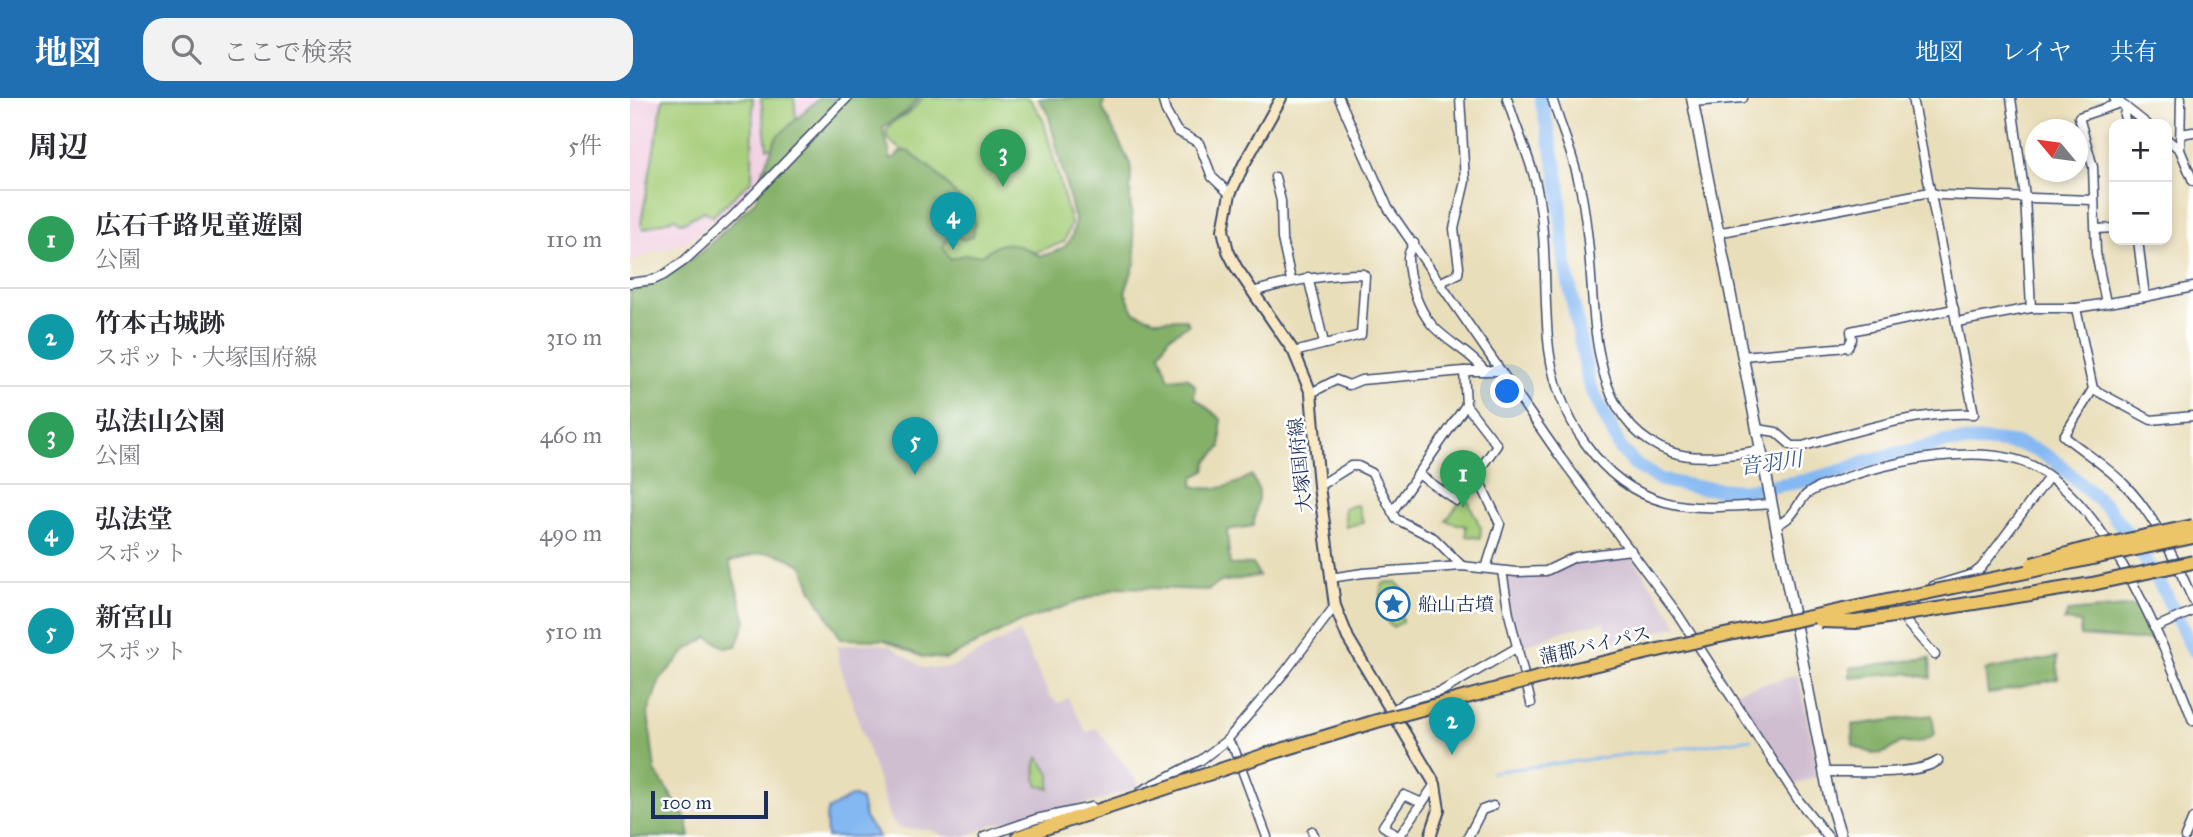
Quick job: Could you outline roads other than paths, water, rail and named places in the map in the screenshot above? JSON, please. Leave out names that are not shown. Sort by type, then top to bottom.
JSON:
[{"type":"highway","points":[[1983,581],[1990,576],[2051,558],[2193,526]]},
{"type":"highway","name":"蒲郡バイパス","points":[[1033,837],[1278,751],[1494,689],[1702,640],[2193,539]]},
{"type":"highway","name":"蒲郡バイパス","points":[[1018,837],[1426,711],[1720,640],[1978,590],[2193,539]]},
{"type":"highway","points":[[1817,621],[1856,622],[2092,584],[2193,562]]},
{"type":"main road","name":"大塚国府線","points":[[1281,98],[1230,194],[1223,230],[1228,251],[1294,352],[1311,393],[1319,486],[1335,606],[1348,638],[1434,784],[1439,810],[1430,837]]},
{"type":"street","points":[[630,283],[653,280],[684,261],[733,216],[847,98]]},
{"type":"street","points":[[1162,98],[1166,112],[1177,131],[1199,144],[1212,177],[1230,194]]},
{"type":"street","points":[[1339,98],[1388,208],[1598,508],[1677,613],[1799,801],[1828,837]]},
{"type":"street","points":[[1441,282],[1458,274],[1459,267],[1454,229],[1465,181],[1460,98]]},
{"type":"street","points":[[1507,98],[1537,187],[1546,276],[1549,350],[1558,387],[1580,437],[1610,472],[1646,495],[1666,502],[1694,506],[1771,501]]},
{"type":"street","points":[[1552,98],[1578,179],[1588,242],[1598,350],[1605,380],[1614,401],[1631,426],[1651,442],[1672,453],[1699,456],[1762,455]]},
{"type":"street","points":[[1743,98],[1692,100],[1824,772],[1841,837]]},
{"type":"street","points":[[1758,429],[1776,432],[1792,446],[1803,446],[1883,423],[1947,412],[1974,414],[1912,98]]},
{"type":"street","points":[[2011,98],[2025,198],[2031,308]]},
{"type":"street","points":[[2181,98],[2180,149],[2192,178]]},
{"type":"street","points":[[2106,303],[2096,253],[2093,167],[2078,117],[2120,103],[2141,119]]},
{"type":"street","points":[[2181,134],[2193,132]]},
{"type":"street","points":[[2172,143],[2180,149]]},
{"type":"street","points":[[1275,177],[1281,201],[1282,239],[1291,280]]},
{"type":"street","points":[[1717,233],[1930,192],[1939,195],[2093,200]]},
{"type":"street","points":[[2096,229],[2109,228]]},
{"type":"street","points":[[1413,243],[1408,256],[1411,280],[1420,306],[1431,324],[1466,351],[1485,372]]},
{"type":"street","points":[[2139,245],[2145,297]]},
{"type":"street","points":[[1254,292],[1308,277],[1329,274],[1366,276],[1361,335],[1294,352]]},
{"type":"street","points":[[1308,277],[1324,344]]},
{"type":"street","points":[[1957,322],[2031,308],[2076,308],[2193,286]]},
{"type":"street","points":[[2076,308],[2093,389],[2064,436],[2123,483],[2141,503],[2179,569],[2193,600]]},
{"type":"street","points":[[1742,356],[1847,346],[1852,339],[1851,331],[1954,309]]},
{"type":"street","points":[[1311,393],[1336,380],[1349,385],[1361,380],[1464,371],[1501,371]]},
{"type":"street","points":[[1418,474],[1457,501],[1497,445],[1466,405],[1464,371]]},
{"type":"street","points":[[2093,389],[2151,419],[2193,416]]},
{"type":"street","points":[[1392,512],[1466,405]]},
{"type":"street","points":[[1775,526],[1789,520],[1805,495],[1857,474],[1913,461],[1967,455],[2025,463],[2040,470],[2071,496],[2120,563],[2157,626],[2193,721]]},
{"type":"street","points":[[1319,486],[1351,466],[1358,466],[1372,473],[1396,519],[1434,538],[1462,566]]},
{"type":"street","points":[[1476,474],[1500,524],[1486,568]]},
{"type":"street","points":[[1935,655],[1888,601],[1973,574],[1981,568],[2049,477]]},
{"type":"street","points":[[1330,578],[1462,566],[1502,571],[1546,571],[1575,557],[1631,550]]},
{"type":"street","points":[[1502,571],[1509,614],[1531,703]]},
{"type":"street","points":[[984,837],[1036,819],[1100,805],[1143,790],[1201,760],[1227,740],[1285,672],[1335,606]]},
{"type":"street","points":[[2157,626],[2191,612]]},
{"type":"street","points":[[1392,711],[1408,701],[1443,691],[1518,647]]},
{"type":"street","points":[[1227,740],[1235,751],[1266,837]]},
{"type":"street","points":[[1824,772],[1890,771],[1928,767],[1938,761]]},
{"type":"street","points":[[1422,803],[1404,795],[1383,826],[1399,837],[1422,803],[1434,784]]},
{"type":"street","points":[[1468,837],[1482,810],[1493,806]]},
{"type":"street","points":[[2185,837],[2193,818]]},
{"type":"street","points":[[1818,824],[1836,823]]},
{"type":"water","points":[[852,796],[861,800],[865,818],[879,837],[827,837],[828,810]]},
{"type":"waterway","name":"音羽川","points":[[1541,98],[1558,178],[1565,262],[1589,384],[1621,449],[1637,466],[1661,480],[1695,487],[1740,491],[1805,481],[1867,461],[1946,442],[1993,441],[2019,444],[2054,460],[2109,509],[2142,554],[2193,650]]},
{"type":"waterway","points":[[1675,749],[1751,739]]},
{"type":"waterway","points":[[1491,772],[1670,749]]},
{"type":"place","name":"弘法山公園","points":[[1003,187]]},
{"type":"place","name":"弘法堂","points":[[953,250]]},
{"type":"place","name":"新宮山","points":[[915,475]]},
{"type":"place","name":"広石千路児童遊園","points":[[1463,508]]},
{"type":"place","name":"船山古墳","points":[[1393,604]]},
{"type":"place","name":"竹本古城跡","points":[[1452,755]]}]
